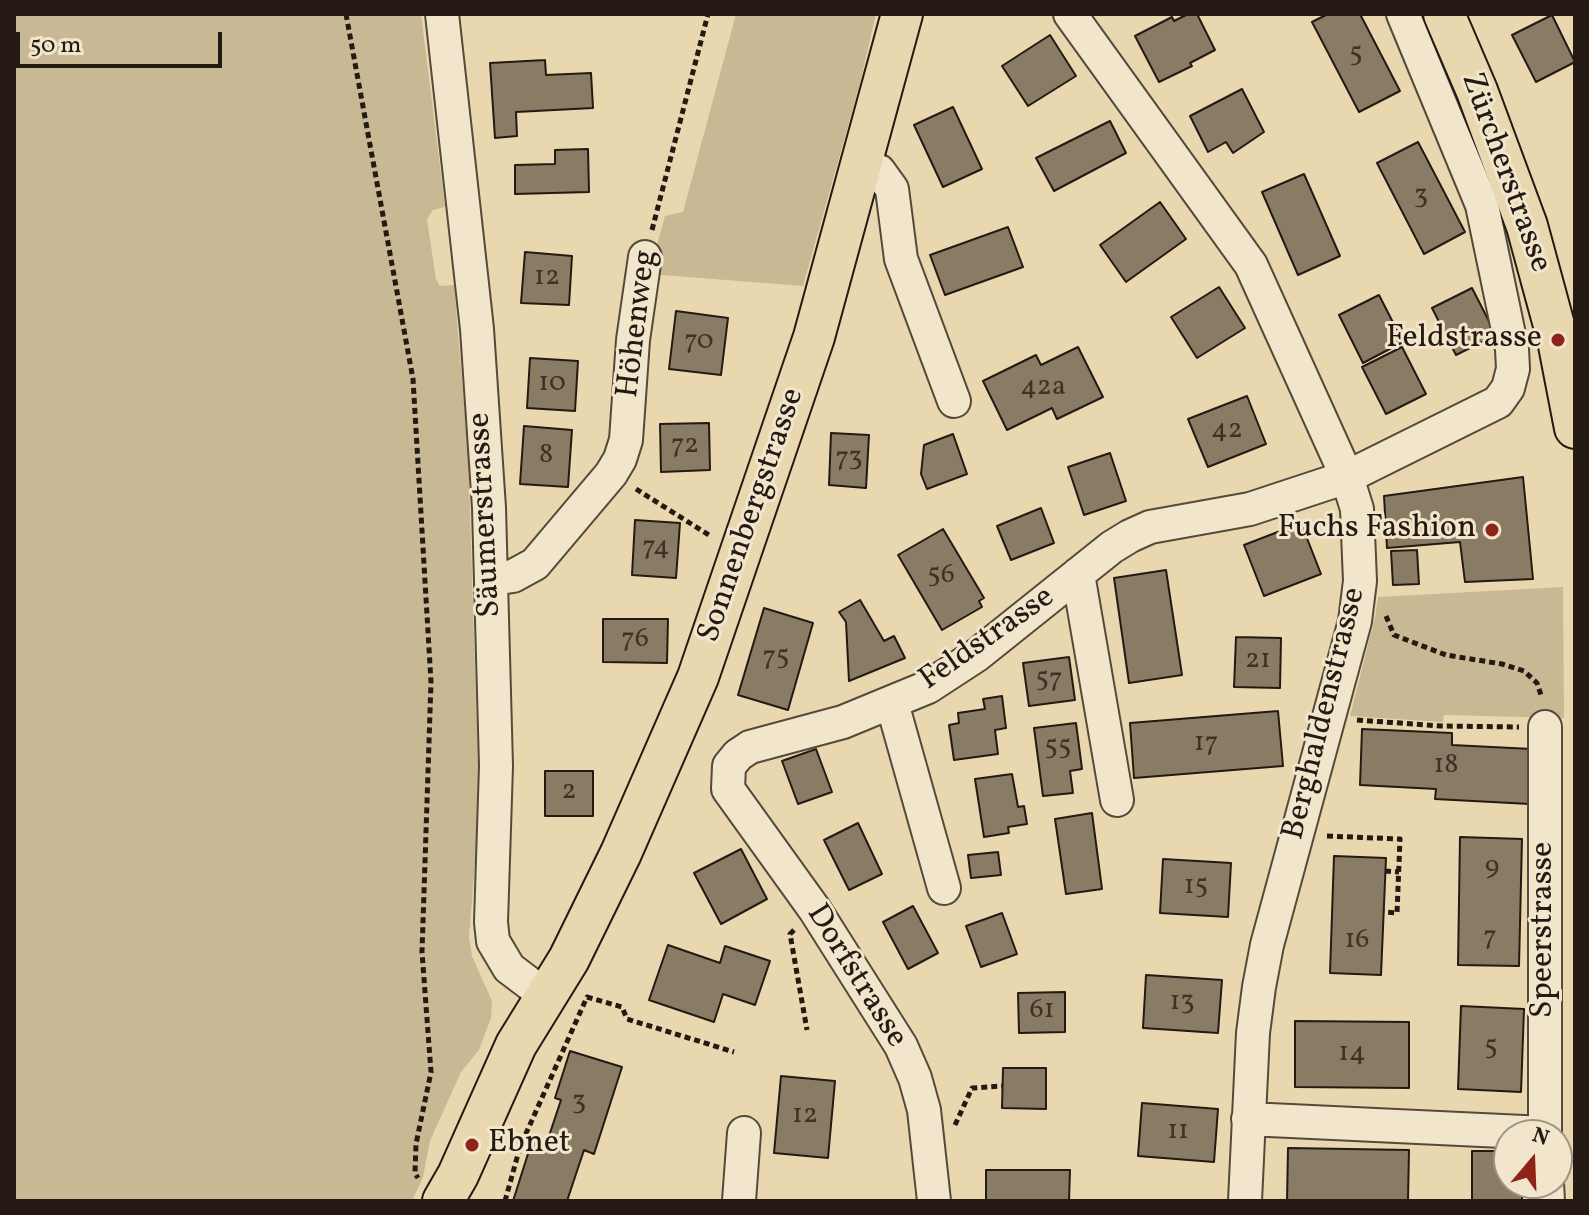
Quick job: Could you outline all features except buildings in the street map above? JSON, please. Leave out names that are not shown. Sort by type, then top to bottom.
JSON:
[{"type":"main road","name":"Sonnenbergstrasse","points":[[433,1193],[458,1175],[516,1045],[569,959],[621,853],[698,677],[814,337],[902,14]]},
{"type":"main road","name":"Zürcherstrasse","points":[[1444,14],[1477,91],[1527,226],[1558,340],[1575,428]]},
{"type":"street","name":"Säumerstrasse","points":[[442,14],[477,329],[492,579],[496,766],[491,904],[493,941],[509,968],[546,996]]},
{"type":"street","name":"Berghaldenstrasse","points":[[1070,14],[1251,265],[1347,477],[1357,509],[1360,581],[1355,621],[1267,945],[1253,1033],[1245,1201]]},
{"type":"street","name":"Feldstrasse","points":[[728,773],[733,760],[750,747],[843,722],[892,703],[957,670],[1112,547],[1150,527],[1250,509],[1347,477],[1498,402],[1508,388],[1513,369],[1512,349],[1482,205],[1403,14]]},
{"type":"street","points":[[863,166],[879,171],[892,189],[901,259],[954,401]]},
{"type":"street","name":"Höhenweg","points":[[492,579],[513,576],[535,564],[611,474],[620,459],[626,440],[633,340],[645,257]]},
{"type":"street","points":[[1078,574],[1117,800]]},
{"type":"street","points":[[892,703],[944,888]]},
{"type":"street","name":"Speerstrasse","points":[[1545,727],[1545,1119]]},
{"type":"street","name":"Dorfstrasse","points":[[728,773],[728,789],[815,910],[901,1046],[924,1110],[934,1201]]},
{"type":"street","name":"Speerstrasse","points":[[1248,1119],[1493,1131]]},
{"type":"street","points":[[739,1201],[744,1133]]},
{"type":"path","points":[[346,14],[413,379],[431,682],[422,952],[431,1072],[416,1144],[415,1173],[433,1193]]},
{"type":"path","name":"Höhenweg","points":[[645,257],[708,14]]},
{"type":"path","points":[[611,474],[712,537],[708,549]]},
{"type":"path","points":[[1345,720],[1545,727],[1544,704],[1537,683],[1524,671],[1502,664],[1446,655],[1394,635],[1385,614]]},
{"type":"path","points":[[1314,836],[1400,839],[1397,913],[1384,912]]},
{"type":"path","points":[[1385,871],[1399,872]]},
{"type":"path","points":[[807,1030],[790,934],[815,910]]},
{"type":"path","points":[[505,1201],[520,1147],[587,997],[622,1007],[627,1019],[734,1052]]},
{"type":"path","points":[[930,1144],[946,1144],[972,1088],[1002,1086]]},
{"type":"shaded area","points":[[14,14],[421,14],[445,207],[433,210],[427,219],[436,279],[440,286],[454,285],[468,451],[478,761],[478,825],[469,937],[472,956],[492,1001],[491,1018],[479,1050],[461,1072],[430,1141],[423,1177],[412,1201],[14,1201]]},
{"type":"shaded area","points":[[736,14],[876,14],[859,87],[803,286],[649,274],[665,216],[683,212]]},
{"type":"shaded area","points":[[1563,587],[1564,718],[1444,715],[1443,722],[1350,716],[1378,597]]},
{"type":"place","name":"Feldstrasse","points":[[1558,340]]},
{"type":"place","name":"Fuchs Fashion","points":[[1492,530]]},
{"type":"place","name":"Ebnet","points":[[472,1145]]}]
